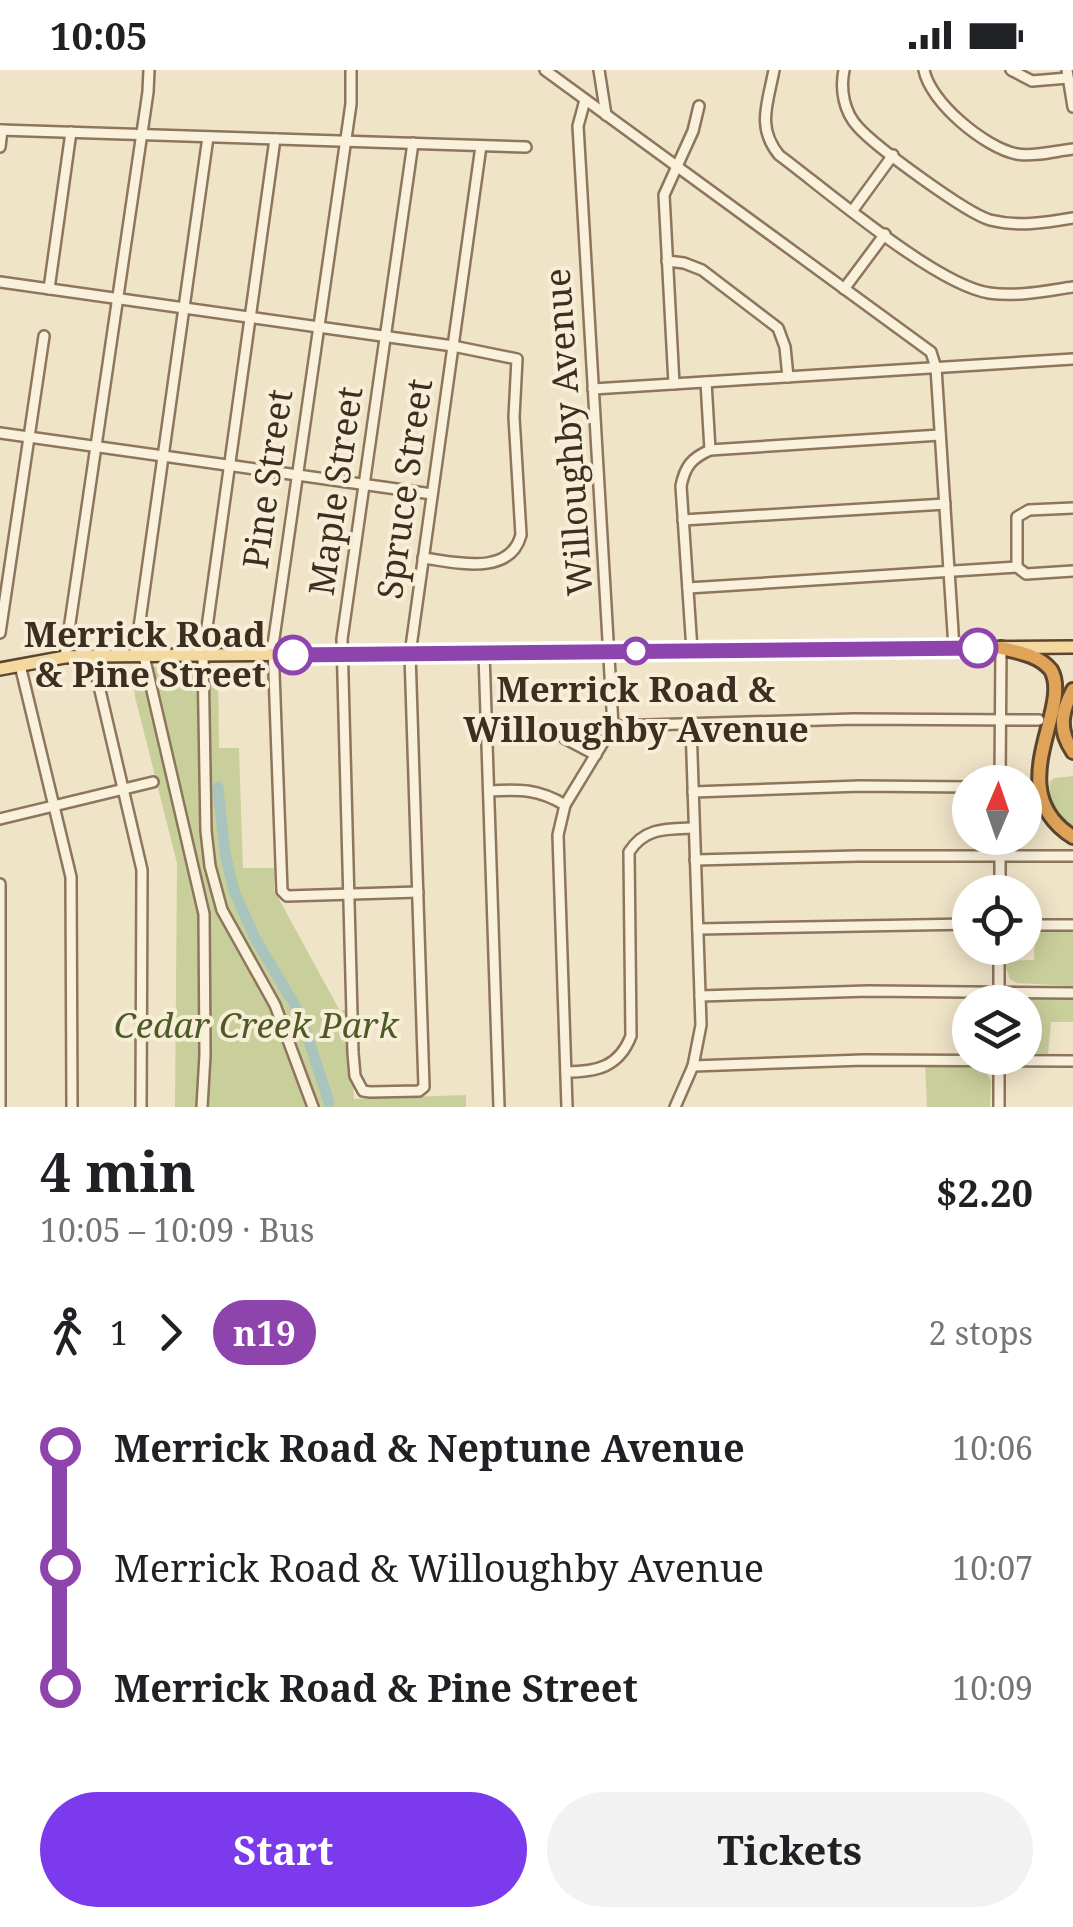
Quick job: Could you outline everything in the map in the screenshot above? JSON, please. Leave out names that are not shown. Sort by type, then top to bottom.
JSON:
[{"type":"highway","points":[[1001,648],[1031,656],[1052,670],[1057,680],[1042,799],[1052,819],[1073,837]]},
{"type":"highway","points":[[1073,690],[1061,722],[1073,752]]},
{"type":"main road","points":[[0,669],[92,656],[1073,647]]},
{"type":"street","points":[[65,658],[149,70]]},
{"type":"street","name":"Pine Street","points":[[349,895],[287,896],[282,891],[273,656],[351,104],[351,70]]},
{"type":"street","points":[[546,70],[931,352],[936,368],[954,648]]},
{"type":"street","points":[[599,70],[606,114]]},
{"type":"street","points":[[774,70],[764,124],[766,140],[779,155],[885,234],[948,279],[986,293],[1020,295],[1073,286]]},
{"type":"street","points":[[844,70],[844,102],[856,126],[967,210],[984,218],[1031,225],[1073,218]]},
{"type":"street","points":[[924,70],[934,95],[992,143],[1011,153],[1031,155],[1073,148]]},
{"type":"street","points":[[1012,70],[1032,81],[1067,74],[1073,106]]},
{"type":"street","name":"Willoughby Avenue","points":[[584,100],[578,126],[613,726]]},
{"type":"street","points":[[674,384],[664,195],[694,131],[699,106]]},
{"type":"street","points":[[0,147],[1,130],[526,147]]},
{"type":"street","points":[[48,289],[71,132]]},
{"type":"street","points":[[202,1107],[206,1055],[204,914],[139,656],[162,456],[208,136]]},
{"type":"street","points":[[276,139],[203,656],[206,831],[213,880],[236,938],[275,1005],[313,1107]]},
{"type":"street","name":"Maple Street","points":[[359,1086],[353,1053],[342,640],[413,143]]},
{"type":"street","name":"Spruce Street","points":[[359,1086],[370,1092],[419,1090],[424,1083],[410,654],[481,146]]},
{"type":"street","points":[[854,210],[893,155]]},
{"type":"street","points":[[844,290],[885,234]]},
{"type":"street","points":[[666,261],[702,270],[778,328],[785,347],[788,377]]},
{"type":"street","points":[[0,282],[516,358],[514,398],[521,535],[518,545],[513,553],[497,562],[458,563],[423,558]]},
{"type":"street","points":[[0,633],[44,336]]},
{"type":"street","points":[[593,389],[1073,359]]},
{"type":"street","points":[[706,382],[710,450]]},
{"type":"street","points":[[0,433],[432,494]]},
{"type":"street","points":[[692,650],[681,486],[684,471],[695,456],[710,450],[940,436]]},
{"type":"street","points":[[684,520],[945,504]]},
{"type":"street","points":[[1016,567],[1017,517],[1029,510],[1073,508]]},
{"type":"street","points":[[688,588],[1016,567],[1026,574],[1073,571]]},
{"type":"street","points":[[1000,765],[1001,648]]},
{"type":"street","points":[[484,653],[499,1107]]},
{"type":"street","points":[[92,656],[142,870],[142,1107]]},
{"type":"street","points":[[20,665],[72,877],[72,1107]]},
{"type":"street","points":[[567,1107],[558,835],[565,805],[613,726],[854,719],[1039,720]]},
{"type":"street","points":[[675,1107],[693,1066],[700,1037],[691,725]]},
{"type":"street","points":[[564,738],[596,755]]},
{"type":"street","points":[[0,819],[153,782]]},
{"type":"street","points":[[693,792],[952,787]]},
{"type":"street","points":[[489,791],[526,789],[547,794],[565,805]]},
{"type":"street","points":[[566,1072],[604,1068],[616,1060],[630,1036],[629,852],[646,834],[658,829],[694,828]]},
{"type":"street","points":[[1000,856],[1000,875]]},
{"type":"street","points":[[696,860],[1073,856]]},
{"type":"street","points":[[0,884],[0,1107]]},
{"type":"street","points":[[349,895],[418,892]]},
{"type":"street","points":[[698,929],[952,924]]},
{"type":"street","points":[[1042,925],[1073,925]]},
{"type":"street","points":[[1042,995],[1073,993]]},
{"type":"street","points":[[700,996],[952,997]]},
{"type":"street","points":[[693,1066],[952,1059]]},
{"type":"street","points":[[1042,1060],[1073,1061]]},
{"type":"street","points":[[999,1075],[999,1107]]},
{"type":"green space","name":"Cedar Creek Park","points":[[132,667],[218,667],[219,748],[239,748],[243,868],[274,868],[274,890],[340,1011],[346,1009],[354,1099],[466,1095],[466,1107],[175,1107],[177,863],[135,697]]},
{"type":"green space","points":[[1073,776],[1073,829],[1054,809],[1050,782]]},
{"type":"green space","points":[[1042,928],[1073,928],[1073,986],[1017,983],[1010,979],[1005,965],[1042,965]]},
{"type":"green space","points":[[1042,996],[1073,996],[1073,1022],[1051,1022],[1048,1054],[1042,1054]]},
{"type":"green space","points":[[925,1064],[952,1066],[952,1075],[988,1075],[991,1081],[990,1107],[927,1107]]},
{"type":"waterway","points":[[218,787],[225,853],[234,891],[255,938],[300,1014],[329,1102]]},
{"type":"bus line","name":"n19","points":[[293,655],[978,648]]},
{"type":"place","name":"Merrick Road & Willoughby Avenue","points":[[636,651]]},
{"type":"place","name":"Merrick Road & Pine Street","points":[[293,655]]}]
